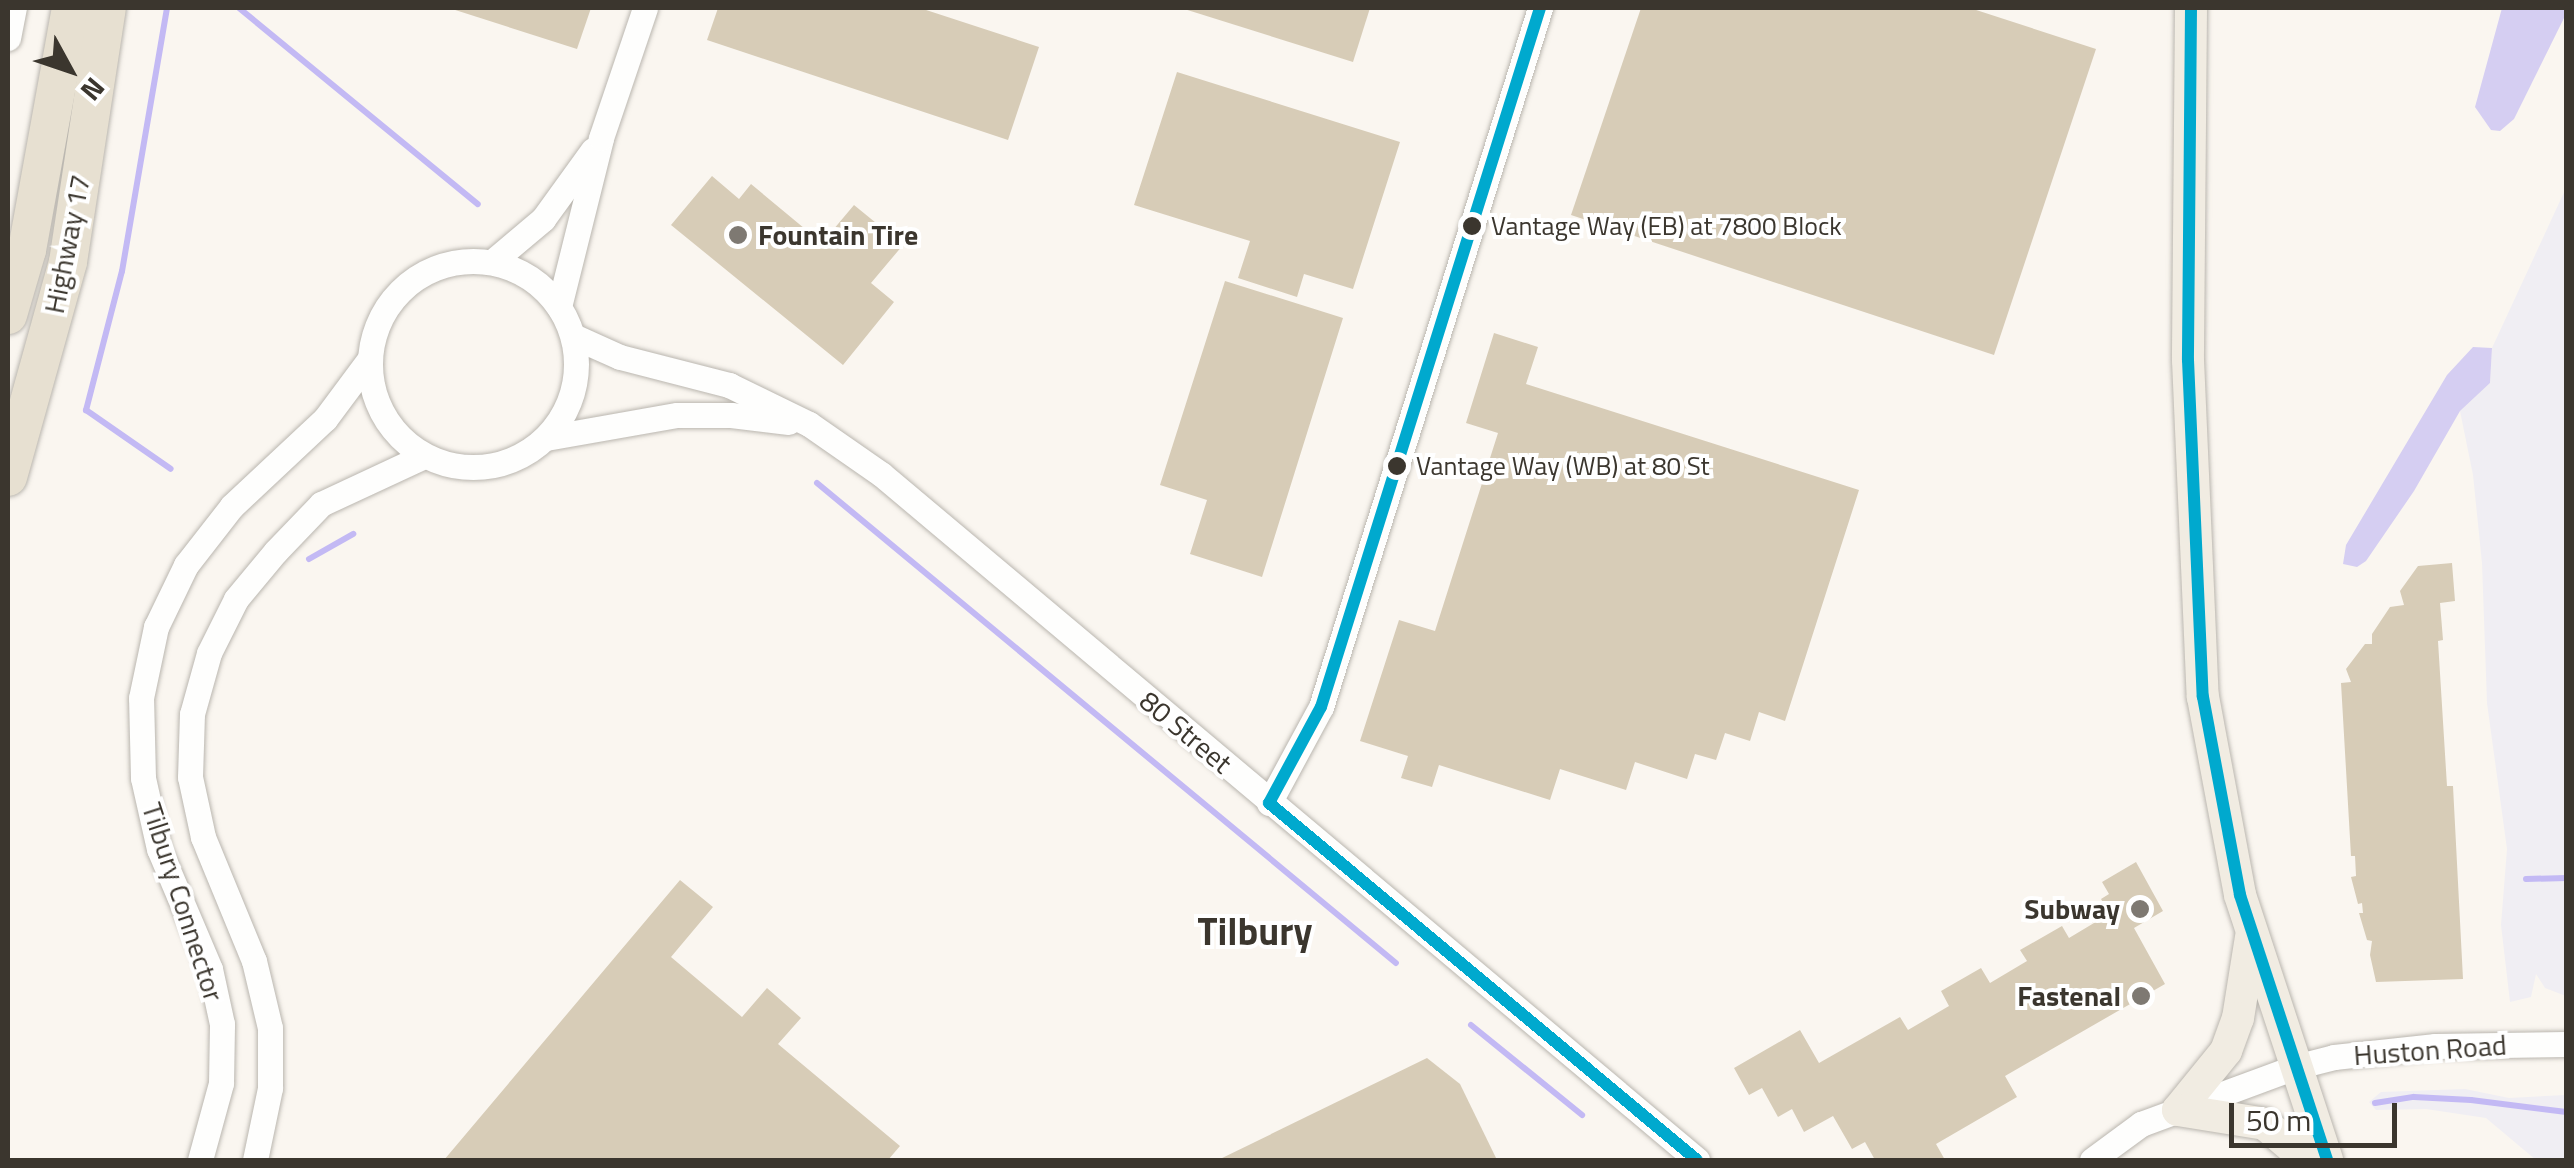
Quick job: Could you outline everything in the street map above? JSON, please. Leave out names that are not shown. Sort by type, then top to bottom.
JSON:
[{"type":"highway","name":"Highway 17","points":[[8,316],[27,250],[70,8]]},
{"type":"highway","name":"Highway 17","points":[[8,477],[68,262],[107,8]]},
{"type":"main road","points":[[2191,8],[2188,360],[2203,697],[2240,895],[2327,1160]]},
{"type":"main road","points":[[2251,933],[2238,1018],[2226,1051],[2178,1110],[2264,1124],[2307,1160]]},
{"type":"street","points":[[8,38],[14,8]]},
{"type":"street","points":[[559,307],[601,138],[646,8]]},
{"type":"street","points":[[1269,803],[1320,707],[1540,8]]},
{"type":"street","points":[[492,262],[543,219],[601,138]]},
{"type":"street","points":[[492,262],[520,272],[559,307],[573,336],[573,390],[563,415],[546,438],[527,453],[500,465],[450,466],[424,456],[384,419],[372,394],[368,361],[377,324],[395,296],[418,276],[448,263],[492,262]]},
{"type":"street","name":"80 Street","points":[[573,336],[620,356],[729,385],[809,424],[881,474],[1697,1160]]},
{"type":"street","name":"Tilbury Connector","points":[[200,1160],[221,1082],[222,1024],[210,970],[159,849],[143,778],[141,698],[156,627],[186,565],[232,506],[325,419],[368,361]]},
{"type":"street","name":"80 Street","points":[[546,438],[678,415],[732,415],[809,424]]},
{"type":"street","name":"Tilbury Connector","points":[[255,1160],[270,1088],[270,1028],[254,961],[204,837],[190,777],[192,714],[209,653],[227,617],[276,551],[322,504],[424,456]]},
{"type":"street","name":"Huston Road","points":[[2092,1160],[2141,1124],[2334,1056],[2434,1046],[2566,1044]]},
{"type":"shaded area","points":[[2502,8],[2566,8],[2566,14],[2514,119],[2500,131],[2491,130],[2475,107]]},
{"type":"shaded area","points":[[2566,188],[2566,996],[2545,988],[2536,974],[2531,997],[2510,1002],[2501,925],[2507,849],[2487,703],[2482,563],[2473,475],[2460,411],[2490,383],[2492,348]]},
{"type":"shaded area","points":[[2473,347],[2492,348],[2490,383],[2460,411],[2414,491],[2366,561],[2357,567],[2343,564],[2346,545],[2447,375]]},
{"type":"shaded area","points":[[2465,1089],[2509,1098],[2566,1095],[2566,1160],[2536,1160],[2486,1118],[2426,1109],[2376,1110],[2369,1102],[2381,1092]]},
{"type":"building","points":[[449,8],[591,8],[577,49]]},
{"type":"building","points":[[718,8],[920,8],[1039,47],[1008,140],[707,40]]},
{"type":"building","points":[[1181,8],[1370,8],[1353,62]]},
{"type":"building","points":[[1641,8],[1970,8],[2096,49],[1994,355],[1571,215]]},
{"type":"building","points":[[1177,72],[1400,142],[1353,289],[1304,274],[1297,297],[1238,278],[1250,241],[1134,205]]},
{"type":"building","points":[[712,176],[739,199],[751,184],[822,243],[854,205],[903,245],[871,283],[894,302],[843,365],[671,225]]},
{"type":"building","points":[[1225,281],[1343,318],[1262,577],[1190,554],[1207,500],[1160,485]]},
{"type":"building","points":[[1494,333],[1538,347],[1526,384],[1859,490],[1785,721],[1759,712],[1750,741],[1725,733],[1716,760],[1695,754],[1687,779],[1635,762],[1626,790],[1560,769],[1550,800],[1439,765],[1432,787],[1401,778],[1408,756],[1360,741],[1399,620],[1435,631],[1498,433],[1466,423]]},
{"type":"building","points":[[2452,563],[2455,601],[2440,603],[2443,640],[2438,641],[2447,786],[2453,786],[2463,979],[2376,982],[2370,955],[2372,941],[2367,940],[2359,913],[2363,913],[2362,903],[2358,904],[2351,877],[2356,876],[2355,856],[2351,856],[2341,683],[2351,682],[2346,669],[2365,644],[2372,644],[2372,634],[2390,607],[2404,605],[2400,591],[2418,566]]},
{"type":"building","points":[[2136,862],[2163,911],[2134,928],[2165,984],[2005,1076],[2017,1097],[1936,1144],[1945,1160],[1875,1160],[1865,1142],[1852,1149],[1833,1116],[1804,1132],[1792,1109],[1778,1117],[1762,1088],[1749,1095],[1734,1068],[1800,1030],[1819,1063],[1900,1017],[1908,1030],[1949,1006],[1941,991],[1981,968],[1990,983],[2027,961],[2020,950],[2062,926],[2069,938],[2109,914],[2101,899],[2109,894],[2102,882]]},
{"type":"building","points":[[680,880],[713,907],[671,957],[742,1017],[767,988],[801,1018],[778,1044],[900,1146],[888,1160],[444,1160]]},
{"type":"building","points":[[1427,1058],[1460,1084],[1497,1160],[1218,1160]]},
{"type":"waterway","points":[[167,8],[122,271],[86,410],[171,469]]},
{"type":"waterway","points":[[239,8],[478,204]]},
{"type":"waterway","points":[[817,483],[1396,963]]},
{"type":"waterway","points":[[309,559],[353,534]]},
{"type":"waterway","points":[[2526,879],[2566,878]]},
{"type":"waterway","points":[[1471,1025],[1582,1115]]},
{"type":"waterway","points":[[2375,1103],[2414,1097],[2566,1112]]},
{"type":"transit line","points":[[1269,803],[1321,707],[1540,8]]},
{"type":"transit line","points":[[2191,8],[2188,360],[2203,697],[2240,895],[2327,1160]]},
{"type":"transit line","points":[[1269,803],[1697,1160]]},
{"type":"place","name":"Vantage Way (EB) at 7800 Block","points":[[1472,226]]},
{"type":"place","name":"Fountain Tire","points":[[738,235]]},
{"type":"place","name":"Vantage Way (WB) at 80 St","points":[[1397,466]]},
{"type":"place","name":"Subway","points":[[2140,909]]},
{"type":"place","name":"Fastenal","points":[[2141,996]]},
{"type":"district","name":"Tilbury","points":[[1255,932]]}]
